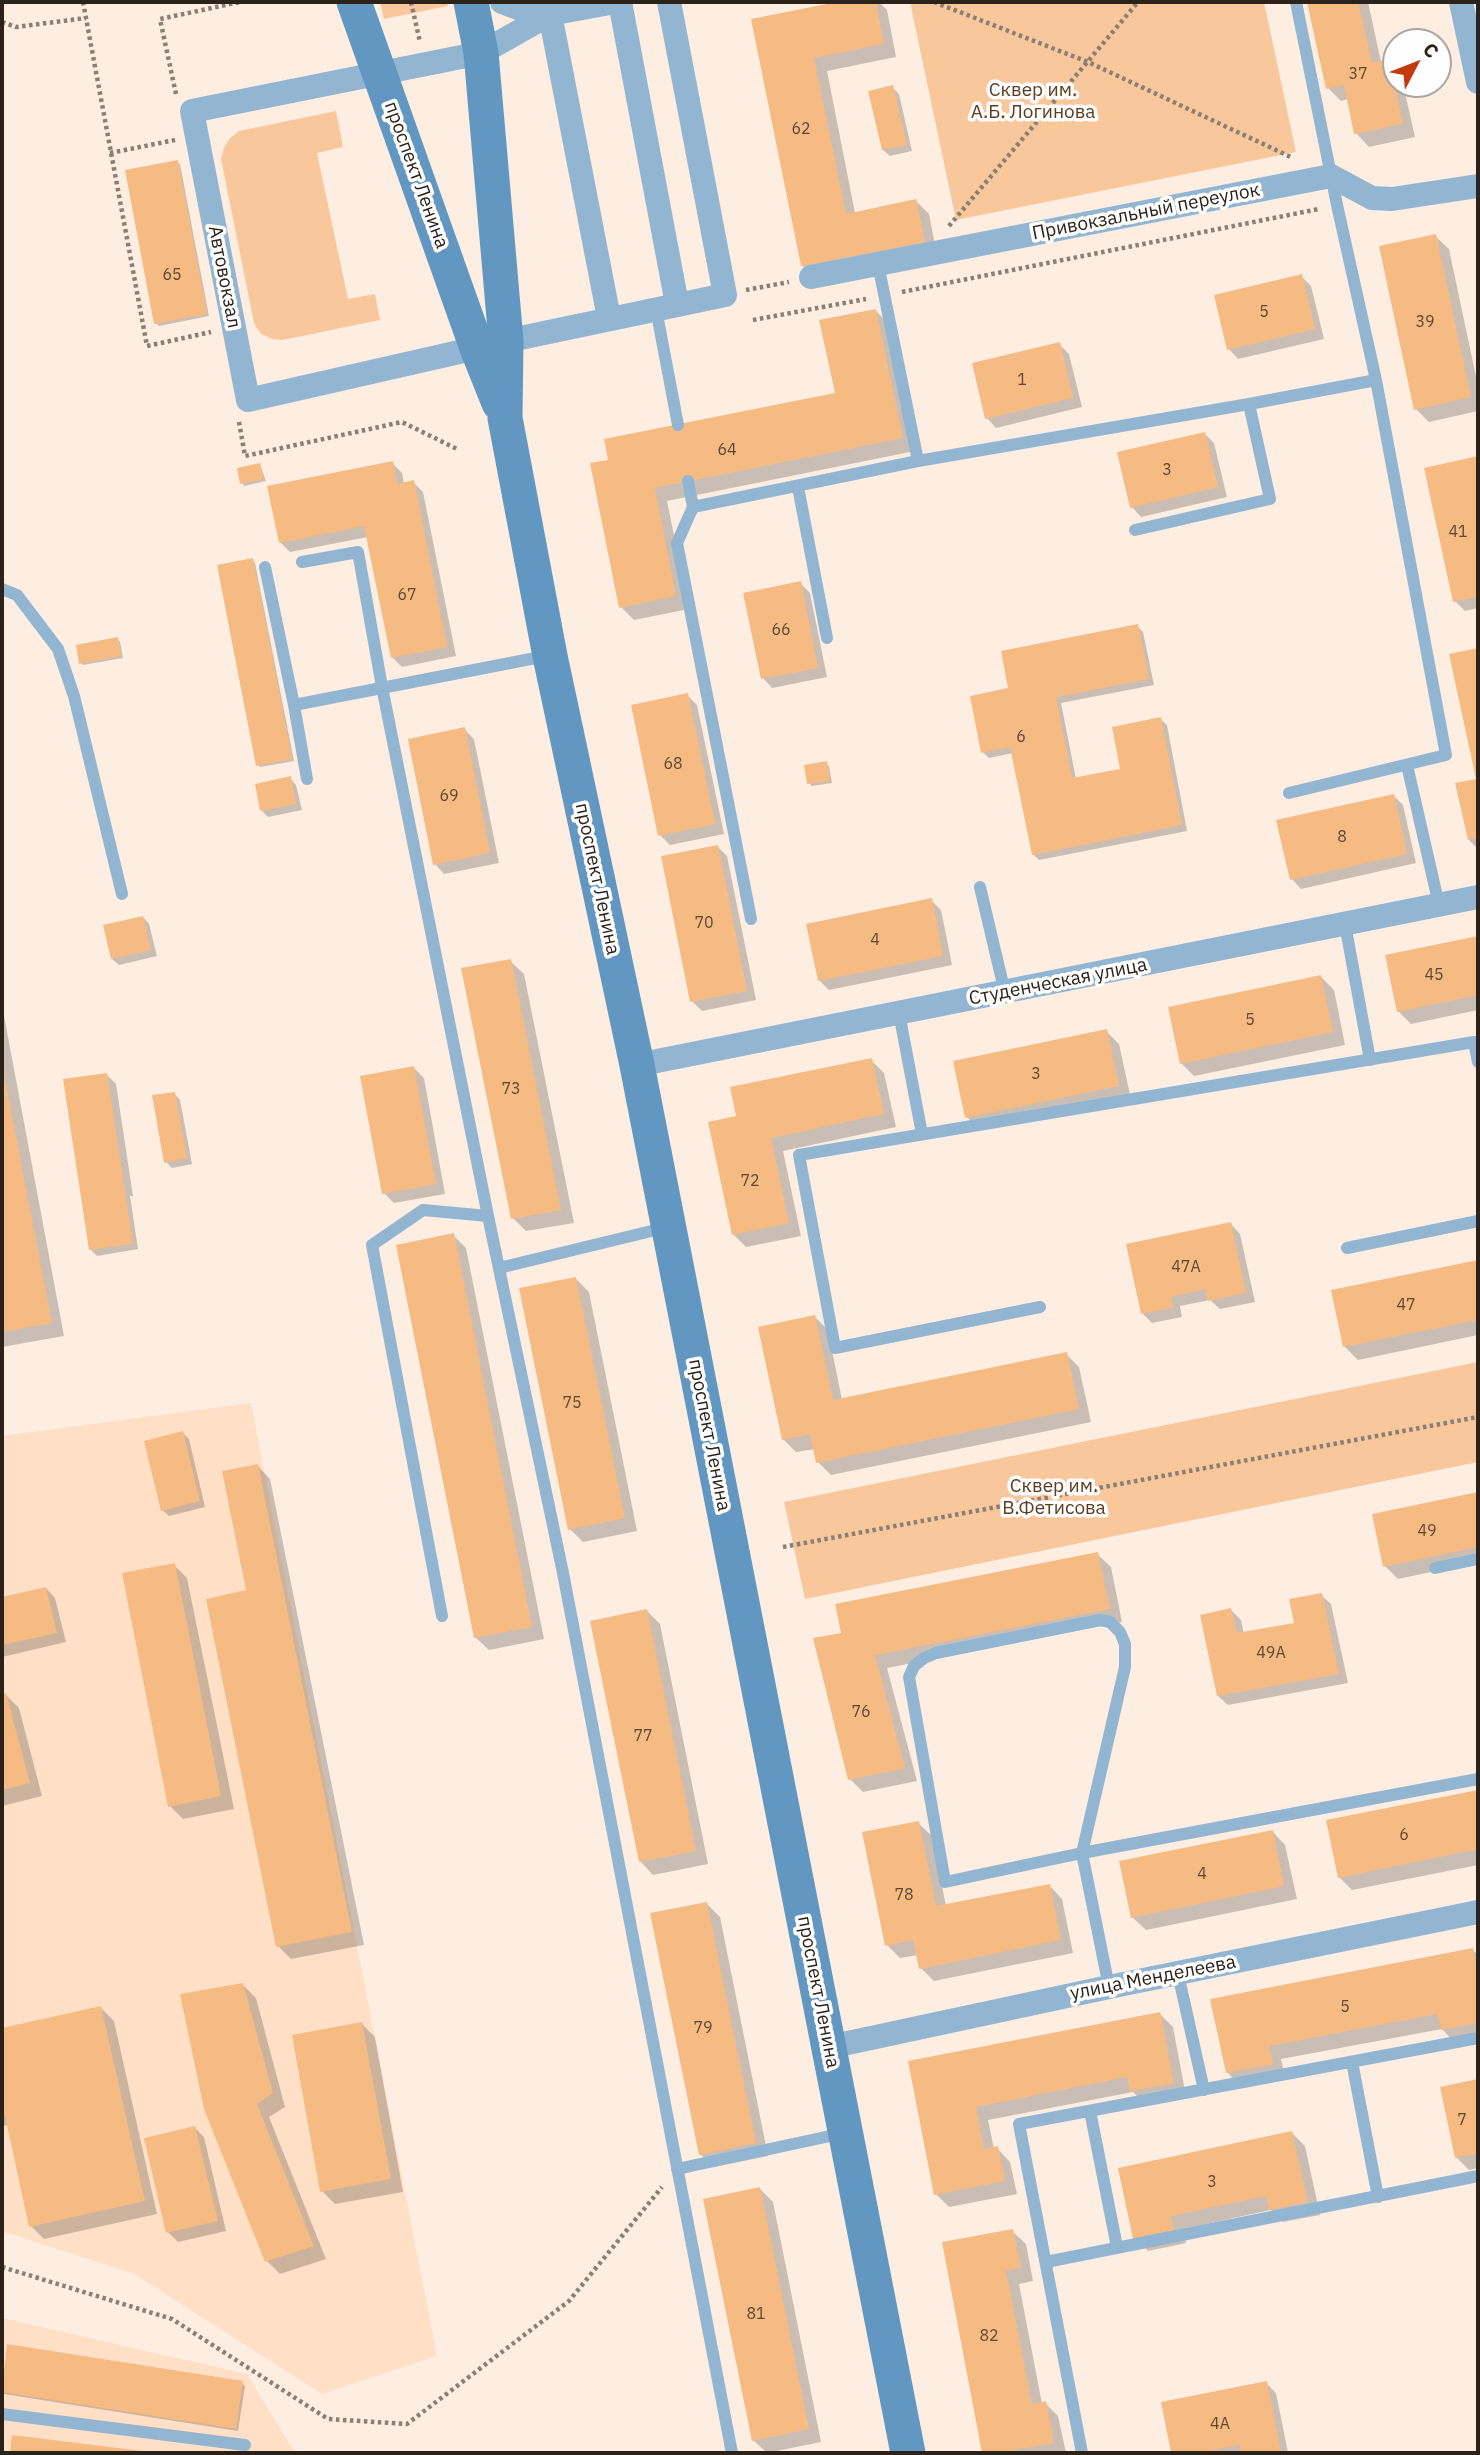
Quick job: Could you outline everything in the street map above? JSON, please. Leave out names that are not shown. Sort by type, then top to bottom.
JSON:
[{"type":"street","name":"проспект Ленина","points":[[354,2],[379,73],[492,344]]},
{"type":"street","name":"проспект Ленина","points":[[471,2],[481,53],[492,344],[505,418],[550,656],[637,1065],[908,2453]]},
{"type":"street","points":[[502,2],[550,14]]},
{"type":"street","points":[[379,73],[481,53],[550,14],[585,5],[618,2],[666,306]]},
{"type":"street","points":[[492,344],[725,295],[668,2]]},
{"type":"street","points":[[1463,2],[1478,82]]},
{"type":"street","points":[[550,14],[609,318]]},
{"type":"street","name":"Автовокзал","points":[[379,73],[192,111],[248,400],[492,344]]},
{"type":"street","points":[[1331,176],[1372,198],[1392,199],[1478,186]]},
{"type":"street","name":"Привокзальный переулок","points":[[811,277],[1331,176]]},
{"type":"street","name":"Студенческая улица","points":[[637,1065],[1478,897]]},
{"type":"street","name":"улица Менделеева","points":[[829,2046],[1478,1912]]},
{"type":"lane","points":[[1289,793],[1446,755],[1376,380],[1296,2]]},
{"type":"lane","points":[[878,264],[918,461]]},
{"type":"lane","points":[[666,306],[678,425]]},
{"type":"lane","points":[[694,508],[918,461],[1376,380]]},
{"type":"lane","points":[[1135,530],[1270,499],[1249,404]]},
{"type":"lane","points":[[688,481],[694,508],[677,543],[751,919]]},
{"type":"lane","points":[[798,486],[827,638]]},
{"type":"lane","points":[[302,562],[358,552],[382,687],[488,1216],[563,1573],[732,2453]]},
{"type":"lane","points":[[265,567],[307,779]]},
{"type":"lane","points":[[2,589],[17,595],[58,649],[74,696],[122,894]]},
{"type":"lane","points":[[294,705],[550,656]]},
{"type":"lane","points":[[1407,765],[1438,905]]},
{"type":"lane","points":[[980,887],[1005,993]]},
{"type":"lane","points":[[1345,924],[1370,1060]]},
{"type":"lane","points":[[899,1013],[922,1134]]},
{"type":"lane","points":[[1040,1307],[835,1348],[799,1155],[1474,1042],[1478,1062]]},
{"type":"lane","points":[[442,1616],[372,1245],[423,1210],[488,1216]]},
{"type":"lane","points":[[1347,1248],[1478,1221]]},
{"type":"lane","points":[[499,1268],[668,1227]]},
{"type":"lane","points":[[1435,1568],[1478,1559]]},
{"type":"lane","points":[[1109,1987],[1082,1853],[1125,1667],[1125,1644],[1120,1632],[1110,1622],[1100,1620],[936,1653],[914,1666],[909,1677],[946,1882],[1082,1853],[1478,1779]]},
{"type":"lane","points":[[1178,1973],[1204,2090]]},
{"type":"lane","points":[[1082,2453],[1019,2124],[1478,2038]]},
{"type":"lane","points":[[1352,2062],[1378,2197]]},
{"type":"lane","points":[[1090,2111],[1117,2248]]},
{"type":"lane","points":[[677,2169],[846,2132]]},
{"type":"lane","points":[[1046,2262],[1478,2176]]},
{"type":"lane","points":[[2,2414],[245,2445]]},
{"type":"path","points":[[83,2],[110,153],[184,138]]},
{"type":"path","points":[[176,98],[160,19],[240,2]]},
{"type":"path","points":[[411,2],[425,65]]},
{"type":"path","points":[[934,2],[1088,62],[1331,176]]},
{"type":"path","points":[[924,254],[1138,2]]},
{"type":"path","points":[[2,22],[16,27],[86,18]]},
{"type":"path","points":[[753,320],[1337,205]]},
{"type":"path","points":[[725,295],[811,277]]},
{"type":"path","points":[[783,1548],[1478,1417]]},
{"type":"path","points":[[2,2267],[172,2319],[328,2419],[407,2424],[569,2301],[677,2169]]},
{"type":"shaded area","points":[[251,1403],[437,2356],[322,2394],[134,2274],[2,2231],[2,1436]]},
{"type":"shaded area","points":[[2,2318],[247,2374],[295,2453],[2,2453]]},
{"type":"green space","points":[[380,2],[447,2],[448,6],[384,19]]},
{"type":"green space","name":"Сквер им. А.Б. Логинова","points":[[910,2],[1264,2],[1296,152],[956,220]]},
{"type":"green space","points":[[336,111],[343,147],[317,153],[348,299],[375,294],[380,320],[283,340],[273,339],[261,334],[254,323],[221,159],[224,148],[229,139],[239,131]]},
{"type":"green space","name":"Сквер им. В.Фетисова","points":[[1478,1362],[1478,1462],[805,1599],[784,1502]]},
{"type":"building","points":[[837,2],[876,2],[884,44],[814,58],[846,214],[916,199],[925,242],[801,266],[751,19]]},
{"type":"building","points":[[1307,2],[1358,2],[1372,63],[1382,61],[1382,98],[1397,98],[1403,124],[1354,134],[1344,85],[1326,89]]},
{"type":"building","points":[[893,85],[907,145],[882,150],[868,91]]},
{"type":"building","points":[[178,160],[207,314],[154,324],[125,170]]},
{"type":"building","points":[[1436,234],[1471,397],[1414,410],[1379,246]]},
{"type":"building","points":[[1302,274],[1315,329],[1227,350],[1214,295]]},
{"type":"building","points":[[876,309],[903,438],[655,488],[676,596],[619,608],[590,463],[608,460],[604,439],[835,393],[819,320]]},
{"type":"building","points":[[1060,342],[1073,398],[985,419],[972,363]]},
{"type":"building","points":[[1205,432],[1218,487],[1130,508],[1117,452]]},
{"type":"building","points":[[1478,456],[1478,597],[1453,602],[1424,468]]},
{"type":"building","points":[[393,461],[397,484],[414,480],[447,647],[391,658],[364,526],[279,543],[267,486]]},
{"type":"building","points":[[260,463],[264,479],[240,484],[237,468]]},
{"type":"building","points":[[253,558],[292,759],[256,766],[217,565]]},
{"type":"building","points":[[801,581],[818,668],[761,679],[743,593]]},
{"type":"building","points":[[1138,624],[1149,679],[1056,697],[1072,778],[1120,769],[1112,727],[1161,717],[1182,825],[1032,855],[1010,747],[981,753],[970,696],[1008,688],[1001,651]]},
{"type":"building","points":[[118,637],[121,656],[79,664],[76,645]]},
{"type":"building","points":[[1478,648],[1478,838],[1468,840],[1455,783],[1476,779],[1449,654]]},
{"type":"building","points":[[688,693],[715,824],[658,836],[631,705]]},
{"type":"building","points":[[465,727],[490,853],[433,865],[408,739]]},
{"type":"building","points":[[827,761],[830,781],[807,784],[804,765]]},
{"type":"building","points":[[291,776],[296,804],[260,811],[255,784]]},
{"type":"building","points":[[1394,794],[1407,854],[1290,880],[1276,820]]},
{"type":"building","points":[[718,845],[747,991],[690,1002],[661,856]]},
{"type":"building","points":[[932,898],[943,956],[818,981],[806,924]]},
{"type":"building","points":[[143,916],[151,950],[111,959],[103,925]]},
{"type":"building","points":[[1478,936],[1478,995],[1397,1012],[1385,955]]},
{"type":"building","points":[[511,959],[561,1210],[511,1219],[461,968]]},
{"type":"building","points":[[1321,975],[1333,1032],[1180,1064],[1168,1007]]},
{"type":"building","points":[[1107,1029],[1119,1086],[965,1118],[953,1061]]},
{"type":"building","points":[[872,1058],[884,1114],[771,1138],[789,1223],[732,1235],[708,1122],[736,1116],[730,1087]]},
{"type":"building","points":[[2,1064],[52,1323],[2,1332]]},
{"type":"building","points":[[414,1066],[436,1184],[382,1194],[360,1076]]},
{"type":"building","points":[[107,1073],[133,1244],[89,1250],[63,1079]]},
{"type":"building","points":[[175,1092],[187,1158],[164,1163],[152,1095]]},
{"type":"building","points":[[1231,1222],[1246,1293],[1208,1301],[1206,1289],[1171,1297],[1173,1308],[1141,1314],[1126,1244]]},
{"type":"building","points":[[454,1233],[532,1627],[474,1638],[396,1245]]},
{"type":"building","points":[[1478,1260],[1478,1320],[1343,1347],[1331,1290]]},
{"type":"building","points":[[576,1277],[625,1518],[568,1530],[519,1288]]},
{"type":"building","points":[[815,1315],[833,1400],[1067,1352],[1079,1409],[816,1463],[810,1434],[782,1440],[758,1327]]},
{"type":"building","points":[[183,1431],[200,1501],[161,1511],[144,1441]]},
{"type":"building","points":[[258,1464],[352,1932],[276,1947],[206,1599],[246,1590],[222,1471]]},
{"type":"building","points":[[1478,1492],[1478,1547],[1383,1567],[1372,1514]]},
{"type":"building","points":[[1098,1552],[1110,1609],[875,1655],[905,1768],[848,1780],[813,1638],[841,1633],[835,1604]]},
{"type":"building","points":[[175,1563],[221,1796],[168,1807],[122,1573]]},
{"type":"building","points":[[46,1587],[57,1633],[2,1645],[2,1597]]},
{"type":"building","points":[[1322,1593],[1339,1674],[1217,1696],[1200,1615],[1231,1608],[1237,1633],[1294,1623],[1289,1599]]},
{"type":"building","points":[[647,1609],[696,1851],[639,1862],[590,1621]]},
{"type":"building","points":[[6,1693],[30,1783],[2,1790],[2,1694]]},
{"type":"building","points":[[1478,1790],[1478,1849],[1338,1878],[1326,1820]]},
{"type":"building","points":[[919,1821],[936,1906],[1050,1884],[1061,1940],[919,1969],[913,1940],[885,1946],[862,1832]]},
{"type":"building","points":[[1273,1830],[1284,1886],[1131,1918],[1119,1861]]},
{"type":"building","points":[[707,1902],[756,2143],[699,2155],[650,1913]]},
{"type":"building","points":[[1473,1948],[1478,1973],[1478,2023],[1441,2030],[1437,2014],[1269,2046],[1273,2064],[1226,2073],[1210,1999]]},
{"type":"building","points":[[243,1983],[273,2093],[257,2104],[314,2246],[265,2262],[204,2109],[180,1994]]},
{"type":"building","points":[[101,2006],[145,2201],[29,2227],[2,2111],[2,2028]]},
{"type":"building","points":[[1160,2012],[1174,2083],[1130,2091],[1127,2077],[976,2107],[984,2149],[998,2146],[1005,2181],[934,2195],[908,2061]]},
{"type":"building","points":[[362,2022],[391,2179],[320,2192],[292,2035]]},
{"type":"building","points":[[1478,2079],[1478,2153],[1455,2158],[1440,2087]]},
{"type":"building","points":[[195,2126],[218,2221],[166,2233],[144,2138]]},
{"type":"building","points":[[1292,2131],[1308,2202],[1269,2210],[1266,2196],[1171,2216],[1174,2230],[1133,2239],[1118,2168]]},
{"type":"building","points":[[760,2187],[809,2429],[752,2441],[703,2199]]},
{"type":"building","points":[[1013,2229],[1021,2268],[1006,2271],[1032,2404],[1046,2401],[1054,2443],[998,2453],[982,2453],[942,2242]]},
{"type":"building","points":[[7,2344],[243,2381],[236,2429],[2,2392]]},
{"type":"building","points":[[1267,2381],[1281,2452],[1241,2453],[1240,2445],[1200,2453],[1171,2453],[1161,2402]]},
{"type":"building","points":[[12,2435],[151,2452],[151,2453],[10,2453]]}]
